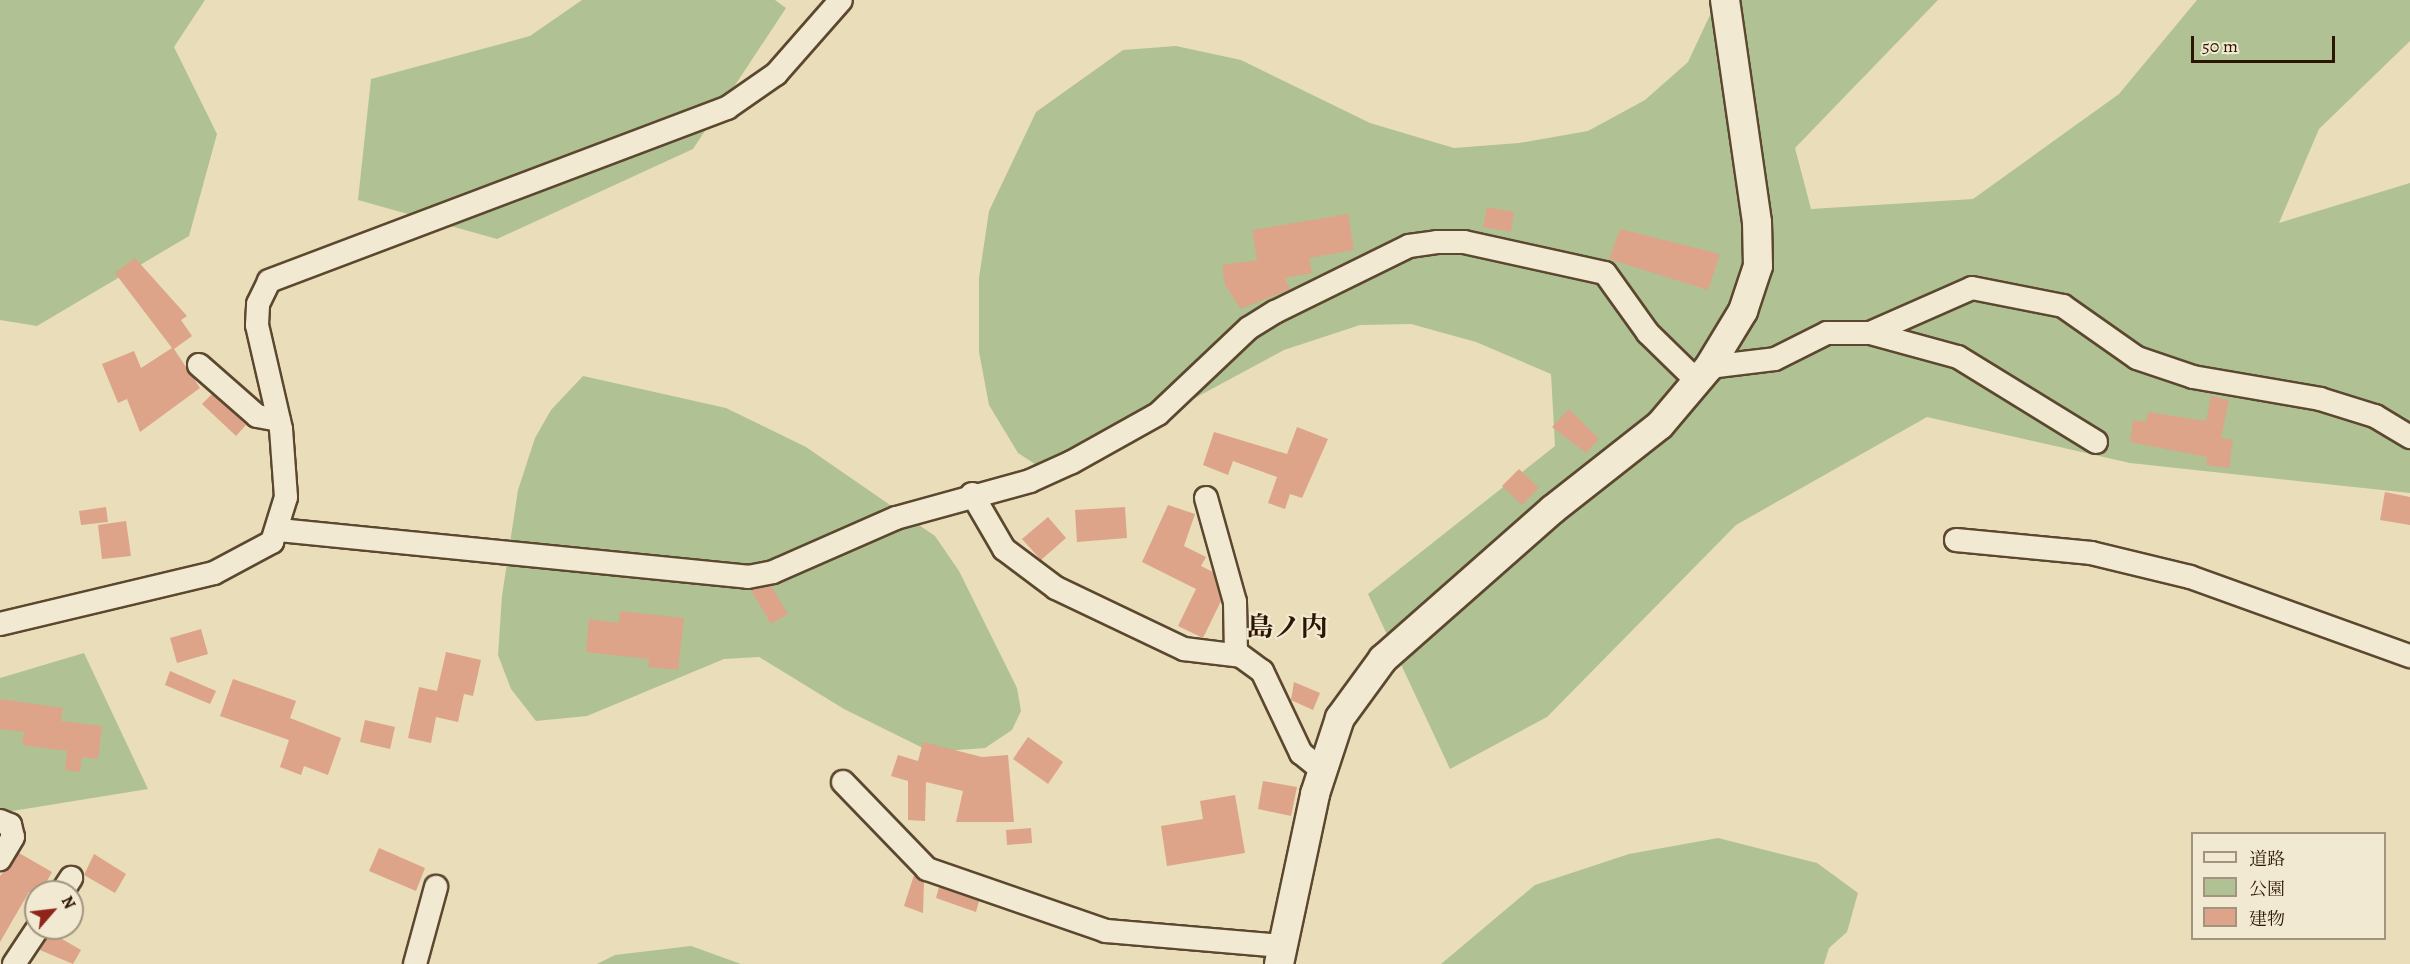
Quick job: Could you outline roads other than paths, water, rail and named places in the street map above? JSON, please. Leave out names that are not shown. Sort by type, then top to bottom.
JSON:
[{"type":"street","points":[[0,624],[214,573],[259,552],[279,530],[286,497],[279,420],[257,325],[258,304],[269,281],[728,108],[776,74],[841,0]]},
{"type":"street","points":[[843,782],[927,869],[1106,931],[1280,955],[1323,771],[1340,718],[1383,659],[1544,517],[1660,424],[1703,375],[1743,311],[1758,267],[1754,197],[1725,0]]},
{"type":"street","points":[[279,530],[748,577],[972,494],[1030,481],[1121,436],[1158,414],[1249,328],[1409,246],[1464,242],[1591,265],[1605,273],[1648,333],[1703,375],[1775,359],[1827,333],[1870,333],[1958,357],[2096,442]]},
{"type":"street","points":[[1870,333],[1972,288],[2014,293],[2063,306],[2137,358],[2193,377],[2320,399],[2375,416],[2410,437]]},
{"type":"street","points":[[199,365],[257,416],[279,420]]},
{"type":"street","points":[[972,494],[1004,549],[1056,588],[1184,649],[1236,655],[1262,671],[1301,753],[1323,771]]},
{"type":"street","points":[[1206,498],[1235,602],[1236,655]]},
{"type":"street","points":[[1956,540],[2091,553],[2190,577],[2410,656]]},
{"type":"street","points":[[0,821],[10,825],[13,837],[0,859]]},
{"type":"street","points":[[415,964],[436,887]]},
{"type":"street","points":[[14,964],[30,940]]},
{"type":"district","name":"島ノ内","points":[[1287,628]]}]
